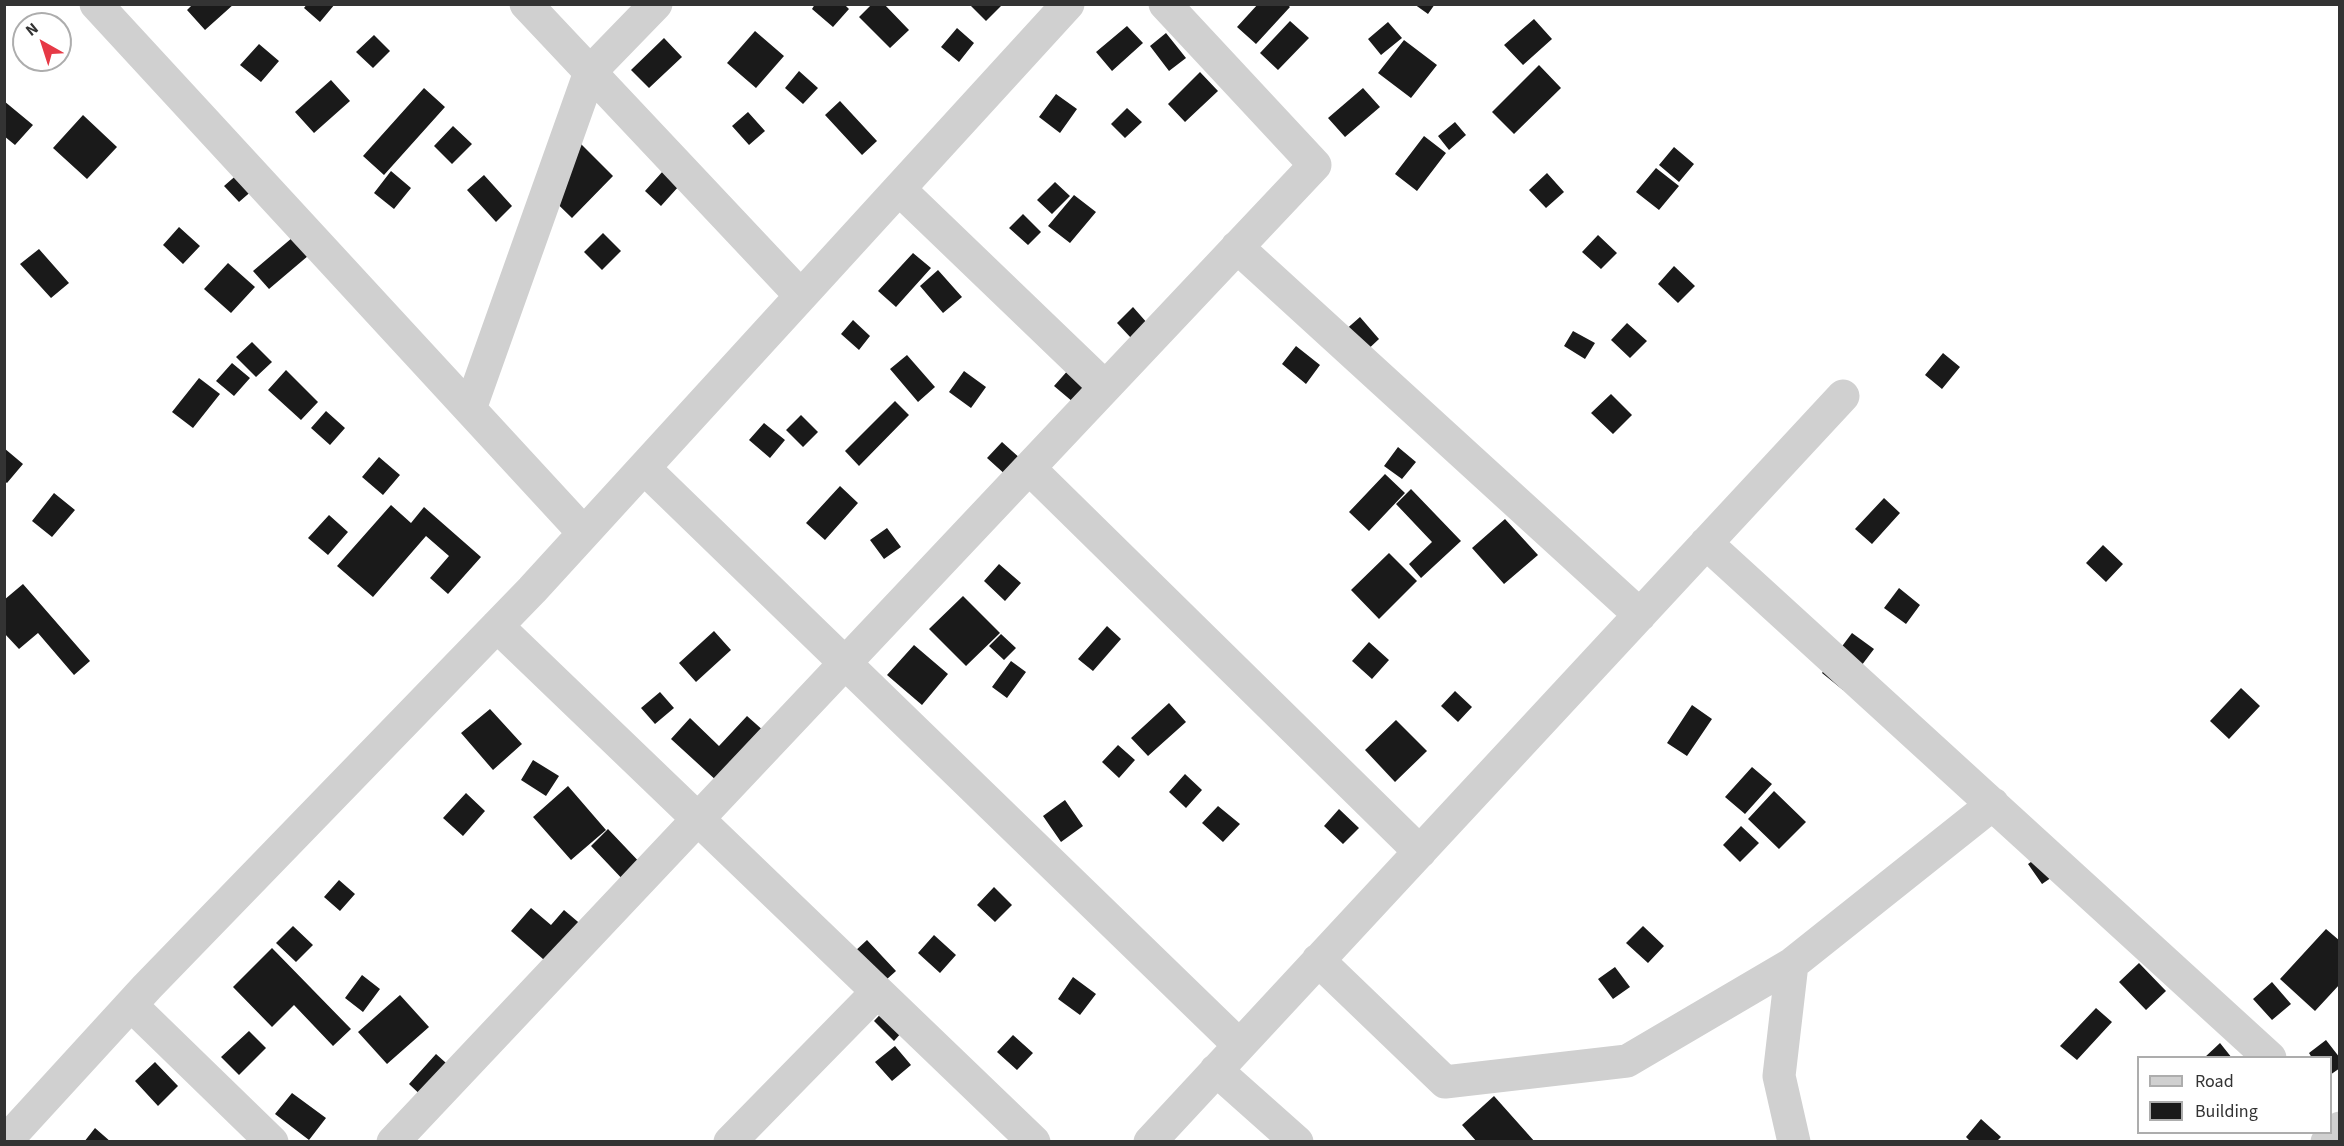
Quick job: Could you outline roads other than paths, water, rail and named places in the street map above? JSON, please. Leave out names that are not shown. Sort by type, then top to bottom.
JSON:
[{"type":"street","points":[[96,4],[584,533]]},
{"type":"street","points":[[526,4],[801,296]]},
{"type":"street","points":[[470,409],[590,72],[656,4]]},
{"type":"street","points":[[6,1142],[131,1005],[584,533],[1068,4]]},
{"type":"street","points":[[393,1142],[1315,165],[1165,4]]},
{"type":"street","points":[[899,189],[1105,387]]},
{"type":"street","points":[[1237,247],[1640,615]]},
{"type":"street","points":[[1150,1142],[1843,396]]},
{"type":"street","points":[[644,468],[1239,1045]]},
{"type":"street","points":[[1029,468],[1420,852]]},
{"type":"street","points":[[1706,543],[2268,1056]]},
{"type":"street","points":[[497,626],[1034,1142]]},
{"type":"street","points":[[1318,960],[1446,1082],[1627,1061],[1792,964],[1993,804]]},
{"type":"street","points":[[1792,964],[1779,1076],[1794,1142]]},
{"type":"street","points":[[730,1142],[877,992]]},
{"type":"street","points":[[131,1005],[272,1142]]},
{"type":"street","points":[[1216,1070],[1297,1142]]},
{"type":"street","points":[[2327,1142],[2340,1128]]}]
